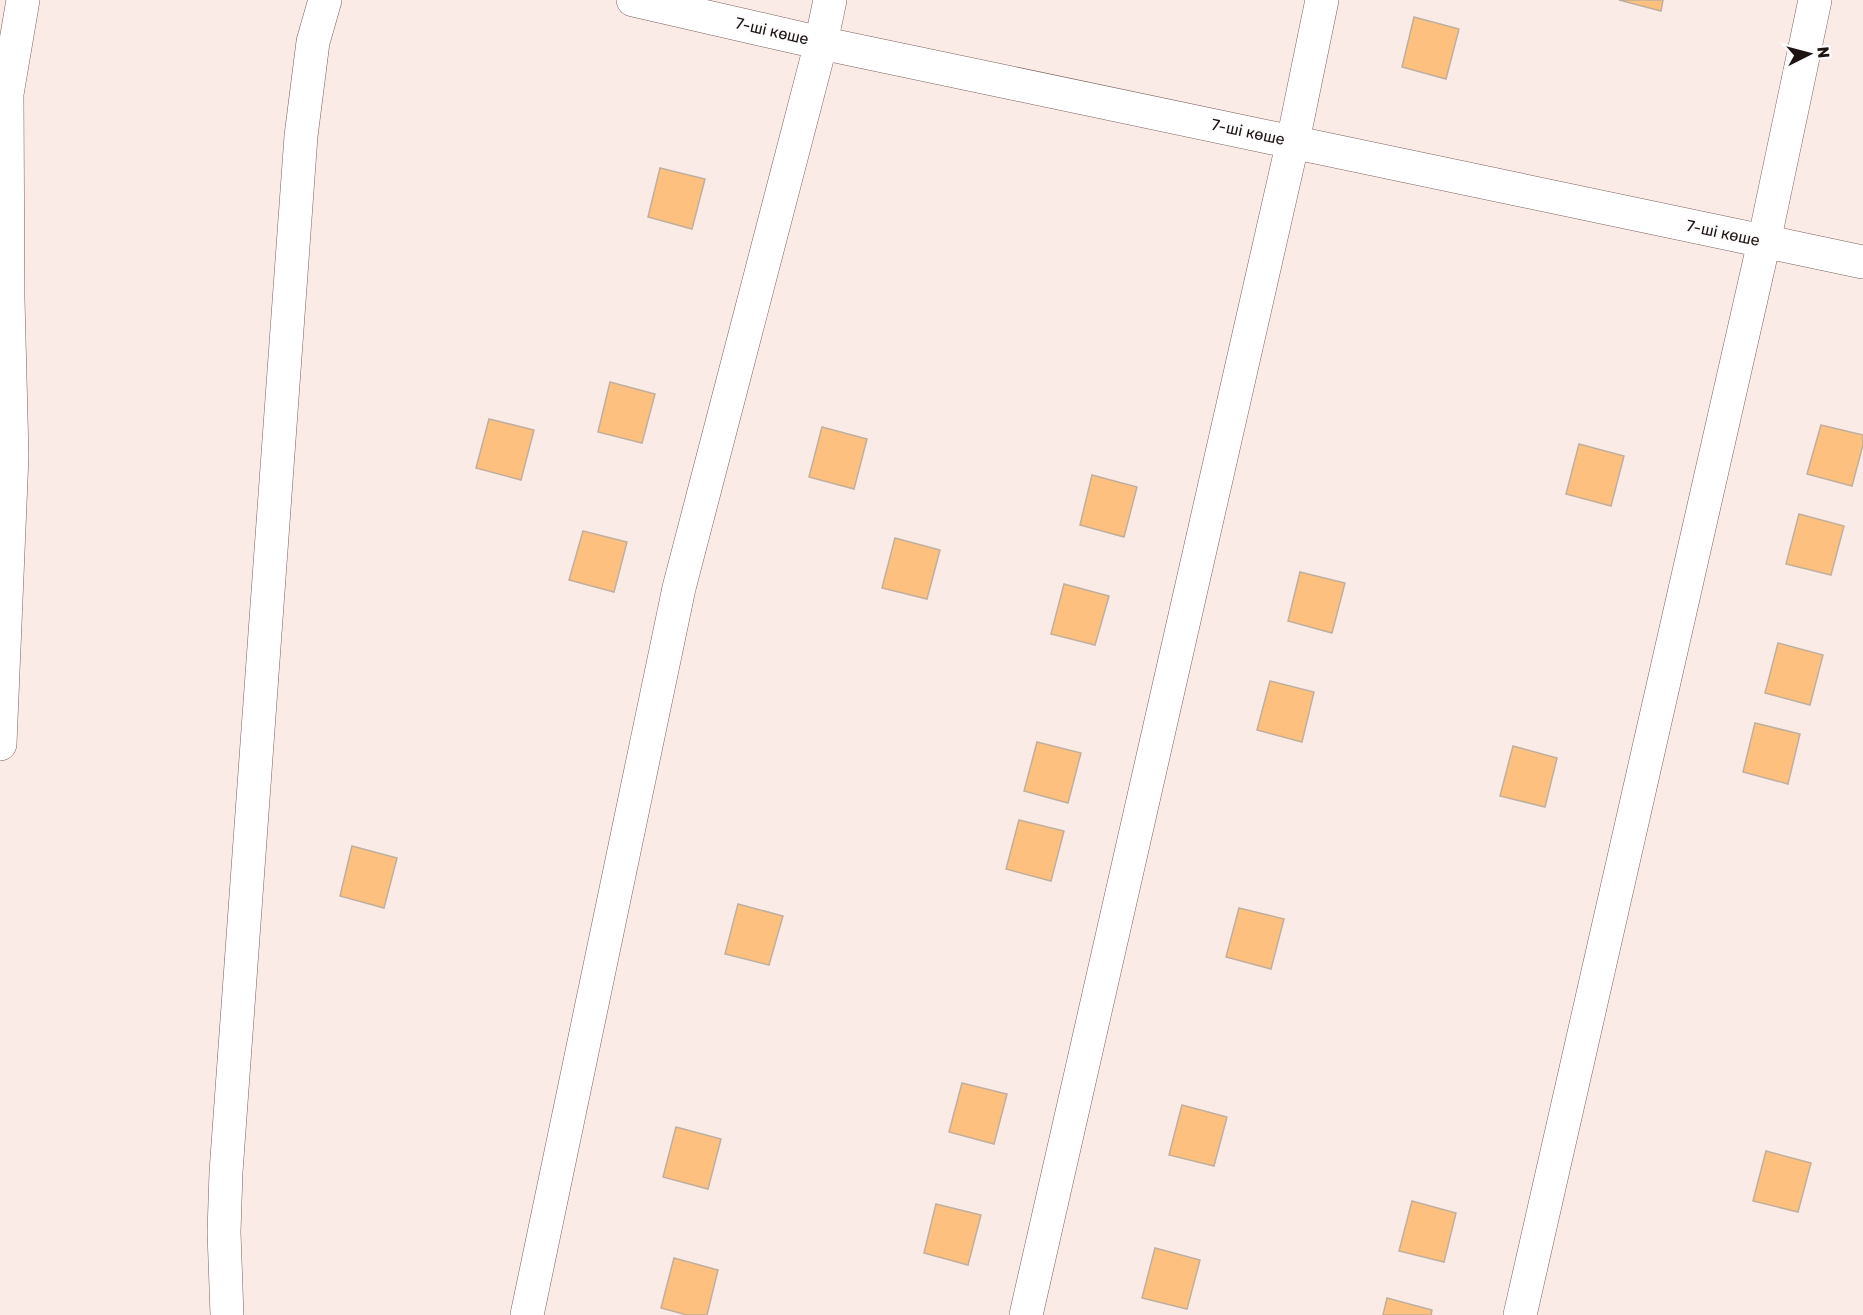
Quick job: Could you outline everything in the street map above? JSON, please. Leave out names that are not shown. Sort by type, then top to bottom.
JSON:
[{"type":"lane","points":[[0,744],[12,456],[8,299],[7,94],[23,0]]},
{"type":"lane","points":[[227,1315],[224,1232],[226,1172],[298,172],[313,42],[324,0]]},
{"type":"lane","name":"7-ші көше","points":[[633,0],[821,43],[1863,262]]},
{"type":"lane","points":[[527,1315],[679,588],[821,43],[830,0]]},
{"type":"lane","points":[[1026,1315],[1293,141],[1322,0]]},
{"type":"lane","points":[[1520,1315],[1764,242],[1815,0]]},
{"type":"building","points":[[1619,0],[1663,0],[1661,11]]},
{"type":"building","points":[[1414,17],[1459,29],[1446,79],[1402,67]]},
{"type":"building","points":[[660,168],[705,179],[692,229],[648,217]]},
{"type":"building","points":[[610,382],[655,394],[642,443],[598,432]]},
{"type":"building","points":[[489,419],[534,430],[521,480],[476,468]]},
{"type":"building","points":[[1821,425],[1863,435],[1863,445],[1852,486],[1807,474]]},
{"type":"building","points":[[822,427],[867,439],[854,489],[809,477]]},
{"type":"building","points":[[1579,444],[1624,456],[1611,506],[1566,494]]},
{"type":"building","points":[[1092,475],[1137,487],[1124,537],[1080,525]]},
{"type":"building","points":[[1799,514],[1844,526],[1831,575],[1786,564]]},
{"type":"building","points":[[583,531],[627,542],[614,592],[569,580]]},
{"type":"building","points":[[895,538],[940,550],[927,599],[882,588]]},
{"type":"building","points":[[1300,572],[1345,583],[1332,633],[1288,621]]},
{"type":"building","points":[[1064,584],[1109,596],[1095,645],[1051,634]]},
{"type":"building","points":[[1778,643],[1823,655],[1810,705],[1765,693]]},
{"type":"building","points":[[1270,681],[1314,692],[1302,742],[1257,730]]},
{"type":"building","points":[[1755,723],[1800,734],[1788,784],[1743,772]]},
{"type":"building","points":[[1037,742],[1081,753],[1068,803],[1024,791]]},
{"type":"building","points":[[1513,746],[1557,758],[1545,807],[1500,796]]},
{"type":"building","points":[[1019,820],[1064,831],[1051,881],[1006,869]]},
{"type":"building","points":[[352,846],[397,858],[384,908],[340,896]]},
{"type":"building","points":[[738,904],[783,916],[769,965],[725,954]]},
{"type":"building","points":[[1239,908],[1284,919],[1271,969],[1226,957]]},
{"type":"building","points":[[962,1083],[1007,1094],[994,1144],[949,1132]]},
{"type":"building","points":[[1182,1105],[1227,1117],[1214,1166],[1169,1155]]},
{"type":"building","points":[[676,1127],[721,1139],[708,1189],[663,1177]]},
{"type":"building","points":[[1766,1151],[1811,1163],[1798,1212],[1753,1201]]},
{"type":"building","points":[[1412,1201],[1456,1213],[1444,1262],[1399,1251]]},
{"type":"building","points":[[936,1204],[981,1215],[968,1265],[924,1253]]},
{"type":"building","points":[[1155,1248],[1200,1260],[1187,1309],[1142,1298]]},
{"type":"building","points":[[674,1258],[718,1270],[707,1315],[687,1315],[661,1308]]},
{"type":"building","points":[[1387,1298],[1432,1310],[1431,1315],[1383,1315]]}]
